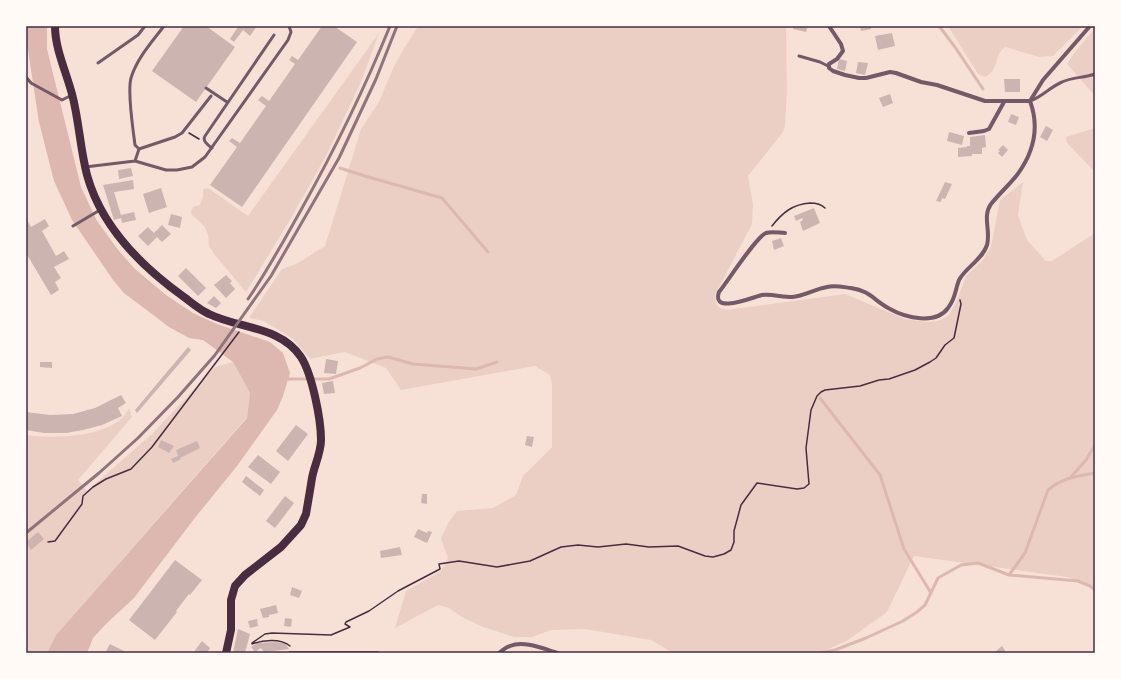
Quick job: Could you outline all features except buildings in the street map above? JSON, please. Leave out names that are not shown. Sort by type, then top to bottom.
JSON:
[{"type":"main road","points":[[55,26],[55,38],[72,95],[85,166],[98,211],[138,259],[168,286],[207,314],[223,320],[266,331],[281,338],[301,357],[309,375],[320,424],[321,441],[306,514],[301,525],[281,547],[245,575],[235,586],[231,600],[231,630],[226,653]]},
{"type":"street","points":[[829,26],[841,44],[842,51],[839,57],[828,66],[833,72],[859,78],[866,78],[890,72],[921,82],[937,85],[985,101],[1030,101]]},
{"type":"street","points":[[1030,101],[1043,80],[1090,26]]},
{"type":"street","points":[[785,233],[778,232],[766,234],[751,248],[719,292],[718,299],[721,303],[733,304],[763,295],[799,296],[820,288],[833,286],[866,292],[889,309],[898,312],[931,319],[940,316],[947,310],[956,293],[959,281],[978,260],[986,246],[988,237],[986,216],[989,206],[1016,175],[1030,153],[1036,127],[1030,101]]},
{"type":"street","points":[[969,133],[990,129],[1004,102]]},
{"type":"street","points":[[499,653],[510,646],[522,644],[540,647],[558,653]]},
{"type":"street","points":[[291,653],[377,653]]},
{"type":"lane","points":[[98,63],[138,35],[145,26]]},
{"type":"lane","points":[[139,149],[135,145],[129,91],[131,78],[143,54],[164,26]]},
{"type":"lane","points":[[85,166],[135,161],[166,170],[185,169],[200,162],[212,148],[288,40],[291,32],[289,26]]},
{"type":"lane","points":[[212,148],[207,145],[204,140],[204,136],[274,35]]},
{"type":"lane","points":[[799,56],[828,66]]},
{"type":"lane","points":[[1030,101],[1036,99],[1064,80],[1095,74]]},
{"type":"lane","points":[[26,77],[31,83],[62,100],[72,95]]},
{"type":"lane","points":[[206,88],[227,102]]},
{"type":"lane","points":[[139,149],[175,136],[185,130],[211,96]]},
{"type":"lane","points":[[135,161],[139,149]]},
{"type":"lane","points":[[73,226],[98,211]]},
{"type":"path","points":[[185,130],[207,145]]},
{"type":"path","points":[[766,234],[783,214],[797,205],[812,203],[820,204],[825,208]]},
{"type":"path","points":[[291,653],[291,647],[285,642],[252,643],[265,634],[272,633],[335,635],[350,627],[345,624],[346,622],[369,611],[398,591],[440,569],[440,564],[460,561],[497,567],[530,562],[561,547],[578,545],[598,547],[626,544],[649,547],[678,546],[705,556],[713,557],[724,554],[730,550],[734,542],[736,525],[742,505],[757,483],[797,489],[804,488],[809,484],[806,448],[811,410],[817,396],[821,392],[834,388],[860,386],[879,380],[889,379],[915,370],[936,358],[946,345],[954,338],[961,304],[956,293]]},
{"type":"path","points":[[48,542],[55,541],[82,504],[83,496],[111,477],[131,469],[137,464],[152,447],[238,334]]},
{"type":"shaded area","points":[[26,26],[47,26],[47,49],[81,187],[97,221],[119,251],[135,269],[166,295],[193,313],[217,324],[270,342],[283,353],[290,373],[277,410],[237,466],[194,519],[134,598],[93,638],[87,653],[47,653],[56,635],[247,418],[250,393],[233,362],[203,340],[189,338],[169,327],[124,293],[113,280],[72,220],[54,181],[39,122],[26,37]]},
{"type":"shaded area","points":[[418,26],[786,26],[787,91],[785,126],[783,132],[748,176],[753,205],[752,224],[715,295],[718,305],[726,310],[845,294],[905,319],[927,322],[938,321],[948,316],[956,303],[966,276],[982,261],[991,247],[1000,200],[1023,182],[1018,215],[1027,240],[1046,261],[1052,261],[1095,233],[1095,587],[1067,577],[914,556],[887,612],[848,640],[820,653],[673,653],[651,640],[585,629],[551,630],[532,637],[514,637],[483,627],[462,617],[449,608],[438,605],[395,628],[406,591],[441,571],[448,558],[441,539],[448,523],[457,511],[493,508],[516,495],[523,476],[552,447],[552,384],[550,375],[535,366],[401,390],[386,368],[345,352],[310,359],[293,339],[264,321],[249,318],[282,269],[298,263],[325,246],[361,129],[379,102],[394,66]]},
{"type":"shaded area","points":[[948,26],[1083,26],[1053,56],[1039,57],[1005,47],[999,54],[993,71],[985,77],[978,74]]},
{"type":"shaded area","points":[[1095,28],[1095,96],[1067,64]]},
{"type":"shaded area","points":[[379,33],[361,82],[327,154],[290,220],[246,292],[209,246],[208,235],[205,227],[191,214],[193,207],[200,205],[203,197],[203,189],[208,188],[248,216]]},
{"type":"shaded area","points":[[1095,128],[1095,172],[1067,143],[1066,137]]},
{"type":"shaded area","points":[[233,362],[250,393],[247,417],[56,635],[47,653],[26,653],[26,435],[52,437],[98,431],[122,418],[129,408],[132,417],[78,480],[87,491],[152,434],[215,367]]},
{"type":"waterway","points":[[939,26],[983,89]]},
{"type":"waterway","points":[[340,168],[442,198],[488,252]]},
{"type":"waterway","points":[[285,379],[329,379],[360,368],[377,359],[388,357],[413,364],[476,369],[497,362]]},
{"type":"waterway","points":[[820,398],[880,475],[904,549],[931,593]]},
{"type":"waterway","points":[[1071,477],[1086,460],[1095,445]]},
{"type":"waterway","points":[[1009,575],[1025,553],[1048,490],[1064,480],[1095,473]]},
{"type":"waterway","points":[[820,653],[835,650],[903,621],[925,605],[938,578],[961,565],[978,563],[1009,575],[1078,581],[1095,590]]},
{"type":"railway","points":[[248,299],[276,255],[326,165],[390,26]]},
{"type":"railway","points":[[26,533],[99,473],[138,438],[178,397],[215,355],[271,276],[339,158],[376,79],[397,26]]}]
